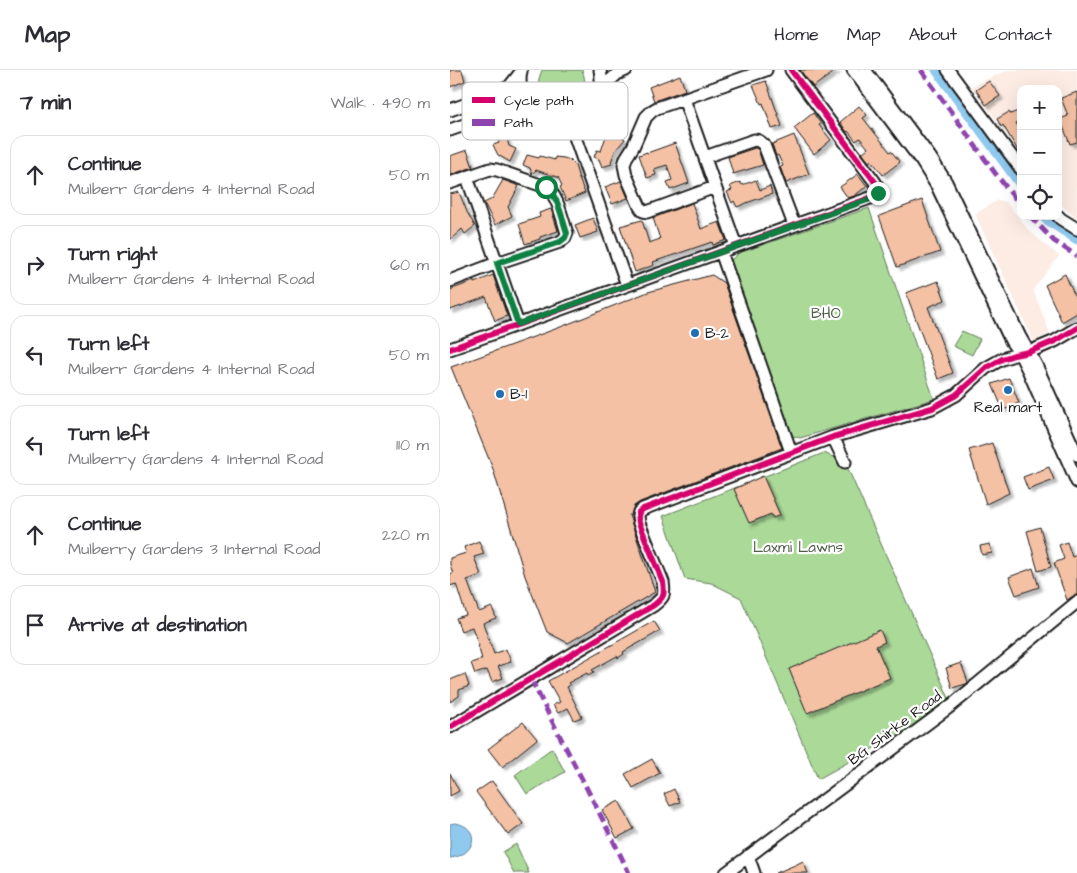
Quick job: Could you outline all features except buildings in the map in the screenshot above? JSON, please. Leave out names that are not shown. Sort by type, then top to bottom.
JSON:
[{"type":"street","points":[[608,82],[617,74],[626,70]]},
{"type":"street","points":[[715,187],[647,212],[643,211],[640,207],[624,165],[646,117],[652,111],[766,70]]},
{"type":"street","points":[[450,348],[873,198],[878,193],[875,182],[791,70]]},
{"type":"street","points":[[853,70],[922,162],[937,186],[1011,341],[1025,353],[1077,455]]},
{"type":"street","points":[[865,70],[930,157],[946,182],[1020,337],[1077,482]]},
{"type":"street","points":[[948,70],[1017,164]]},
{"type":"street","points":[[513,82],[521,71]]},
{"type":"street","points":[[684,99],[736,246]]},
{"type":"street","points":[[450,110],[462,106]]},
{"type":"street","points":[[450,130],[462,126]]},
{"type":"street","points":[[577,140],[631,284]]},
{"type":"street","points":[[705,157],[754,140],[761,142],[764,145],[794,225]]},
{"type":"street","points":[[450,183],[490,169],[546,187],[555,198],[567,233],[560,242],[497,263],[450,282]]},
{"type":"street","points":[[467,177],[518,324]]},
{"type":"street","points":[[1062,220],[1077,229]]},
{"type":"street","points":[[721,252],[791,452]]},
{"type":"street","points":[[450,727],[663,599],[665,591],[663,582],[639,523],[639,512],[643,509],[833,437],[932,408],[956,395],[986,368],[1002,359],[1025,353],[1055,341],[1077,328]]},
{"type":"street","points":[[833,437],[844,462]]},
{"type":"street","name":"BG Shirke Road","points":[[726,873],[952,705],[1077,602]]},
{"type":"street","points":[[748,856],[754,873]]},
{"type":"shaded area","points":[[1008,70],[1077,70],[1077,219],[1062,206],[1062,85],[1017,85],[1017,147],[971,86]]},
{"type":"shaded area","points":[[998,200],[1006,202],[1017,216],[1017,220],[1020,220],[1028,230],[1059,256],[1033,290],[1050,333],[1034,342],[975,214]]},
{"type":"green space","points":[[542,70],[582,70],[585,82],[539,82]]},
{"type":"green space","name":"BHO","points":[[869,208],[934,399],[800,438],[793,436],[789,430],[732,270],[731,260],[739,253]]},
{"type":"green space","points":[[962,331],[980,339],[972,355],[953,346]]},
{"type":"green space","name":"Laxmi Lawns","points":[[824,453],[845,462],[952,705],[818,779],[741,598],[711,583],[685,579],[663,516]]},
{"type":"green space","points":[[552,748],[565,772],[527,794],[515,775]]},
{"type":"green space","points":[[516,844],[529,873],[514,873],[503,852]]},
{"type":"water","points":[[455,823],[469,830],[472,835],[472,841],[466,852],[450,858],[450,824]]},
{"type":"waterway","points":[[936,70],[1017,181]]},
{"type":"waterway","points":[[1047,220],[1077,240]]},
{"type":"marked path","points":[[921,70],[1017,201]]},
{"type":"marked path","points":[[1034,220],[1054,241],[1077,256]]},
{"type":"marked path","points":[[531,679],[629,873]]},
{"type":"cycle path","points":[[450,349],[873,197],[877,193],[878,188],[875,182],[791,70]]},
{"type":"cycle path","points":[[450,727],[660,600],[664,593],[663,582],[639,523],[639,512],[643,509],[833,437],[932,408],[956,395],[986,368],[1002,359],[1029,352],[1055,341],[1077,328]]},
{"type":"place","name":"B-2","points":[[695,333]]},
{"type":"place","name":"Real mart","points":[[1008,390]]},
{"type":"place","name":"B-1","points":[[500,394]]},
{"type":"route","points":[[546,187],[555,198],[567,233],[565,238],[560,242],[497,263],[518,324],[873,198],[878,193]]}]
